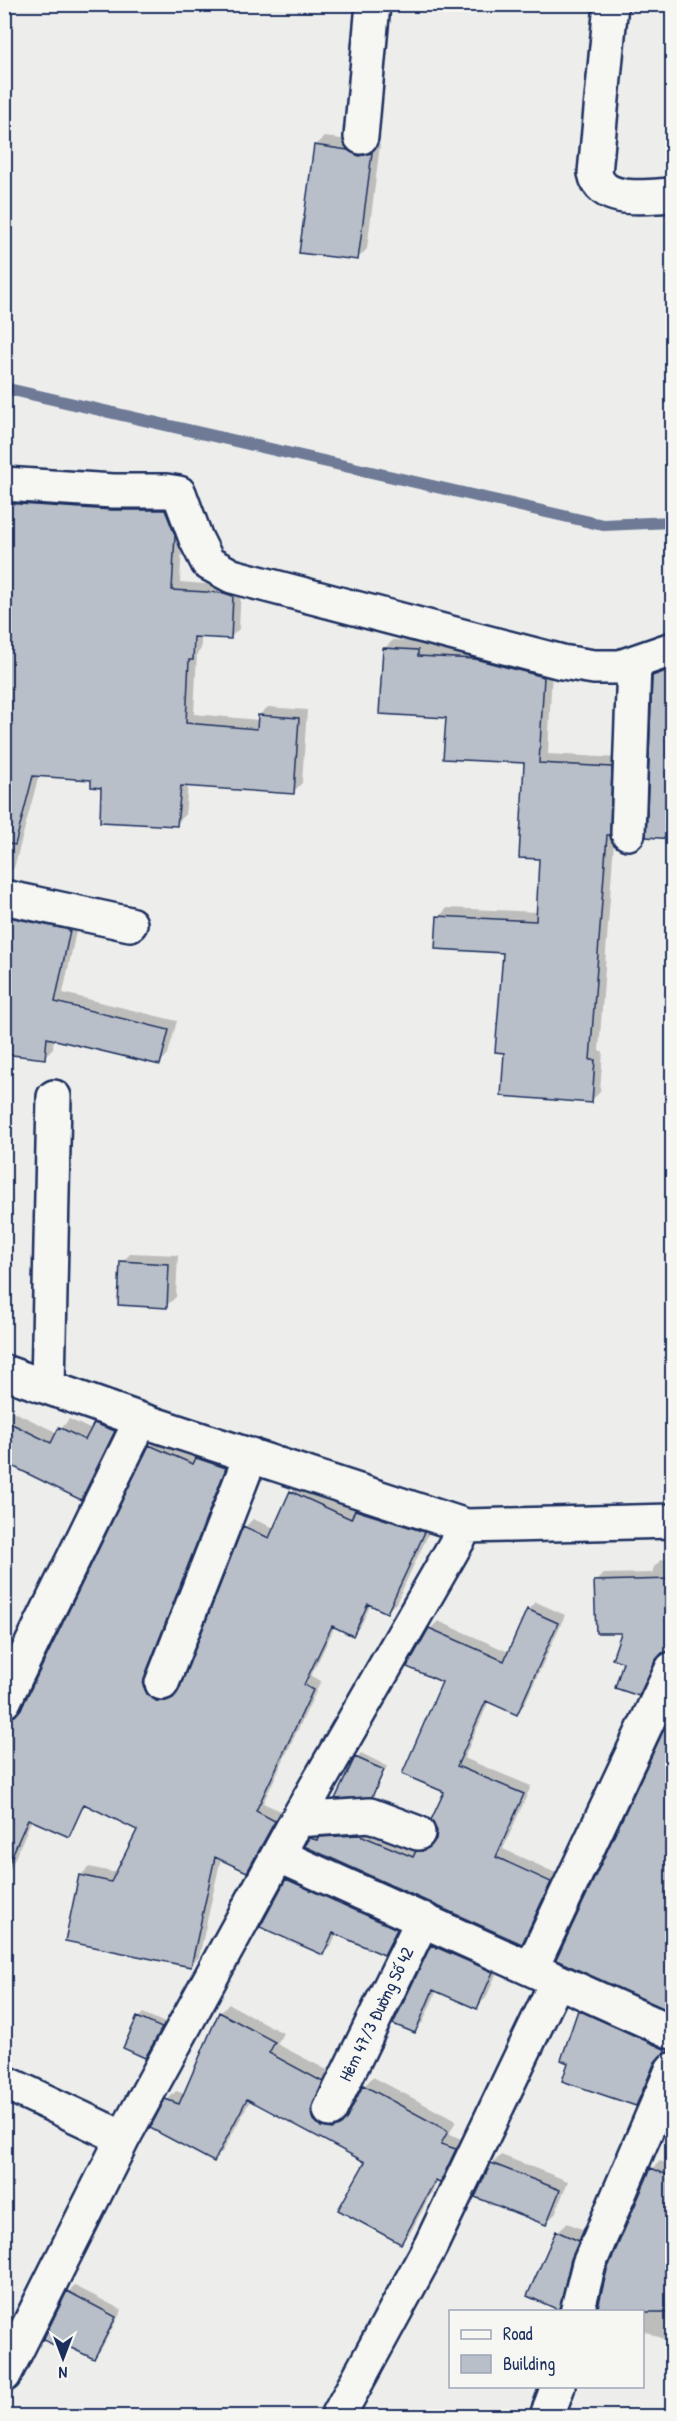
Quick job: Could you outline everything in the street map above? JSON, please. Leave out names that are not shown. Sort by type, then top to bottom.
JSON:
[{"type":"street","points":[[361,137],[373,4]]},
{"type":"street","points":[[611,4],[596,180],[604,189],[623,195],[672,195]]},
{"type":"street","points":[[4,484],[179,493],[196,539],[208,563],[232,576],[460,634],[537,657],[594,667],[620,667],[672,649]]},
{"type":"street","points":[[628,833],[634,664]]},
{"type":"street","points":[[4,897],[130,924]]},
{"type":"street","points":[[48,1387],[54,1097]]},
{"type":"street","points":[[4,1372],[466,1526],[672,1521]]},
{"type":"street","points":[[4,1701],[141,1419]]},
{"type":"street","points":[[162,1683],[250,1455]]},
{"type":"street","points":[[4,2375],[123,2138],[280,1856],[297,1820],[466,1526]]},
{"type":"street","points":[[338,2416],[430,2247],[672,1669]]},
{"type":"street","points":[[297,1820],[370,1815],[418,1833]]},
{"type":"street","points":[[280,1856],[672,2032]]},
{"type":"street","name":"Hẻm 47/3 Đường Số 42","points":[[330,2110],[423,1919]]},
{"type":"street","points":[[578,2310],[589,2265],[672,2070]]},
{"type":"street","points":[[4,2082],[123,2138]]},
{"type":"street","points":[[547,2416],[557,2388]]},
{"type":"building","points":[[314,145],[348,150],[359,156],[372,153],[358,260],[299,253]]},
{"type":"building","points":[[4,503],[112,510],[165,510],[175,535],[172,590],[224,593],[233,596],[231,639],[194,637],[193,660],[189,660],[186,723],[257,729],[258,715],[299,718],[294,794],[181,786],[177,826],[100,822],[101,788],[91,787],[91,780],[33,776],[15,845],[4,843]]},
{"type":"building","points":[[383,648],[418,650],[418,656],[475,659],[544,677],[539,763],[612,767],[610,835],[607,835],[590,1060],[595,1060],[592,1103],[501,1096],[504,1053],[495,1052],[503,953],[435,949],[437,916],[536,921],[539,859],[519,858],[524,763],[443,759],[446,718],[379,714]]},
{"type":"building","points":[[672,669],[672,839],[646,837],[652,676]]},
{"type":"building","points":[[4,916],[70,930],[55,1002],[169,1030],[160,1065],[47,1038],[45,1059],[4,1054]]},
{"type":"building","points":[[120,1261],[169,1264],[167,1308],[118,1305]]},
{"type":"building","points":[[4,1420],[51,1443],[59,1427],[85,1440],[94,1423],[115,1431],[81,1500],[4,1462]]},
{"type":"building","points":[[149,1445],[193,1464],[196,1458],[226,1468],[145,1676],[143,1685],[147,1694],[156,1701],[173,1698],[179,1690],[243,1526],[269,1538],[290,1491],[351,1519],[355,1510],[425,1532],[387,1613],[368,1604],[353,1636],[332,1626],[304,1685],[313,1690],[256,1811],[275,1821],[247,1872],[215,1857],[191,1967],[65,1941],[79,1875],[111,1882],[137,1830],[84,1804],[69,1837],[28,1819],[4,1874],[4,1727],[8,1719],[15,1716],[21,1709]]},
{"type":"building","points":[[672,1579],[672,1651],[662,1653],[655,1661],[639,1696],[615,1688],[623,1662],[612,1659],[621,1633],[596,1633],[594,1581]]},
{"type":"building","points":[[527,1609],[558,1623],[517,1715],[486,1701],[457,1766],[524,1794],[496,1857],[551,1882],[522,1944],[304,1846],[309,1838],[317,1840],[318,1837],[360,1835],[413,1857],[416,1851],[430,1847],[436,1839],[437,1831],[431,1820],[444,1792],[402,1774],[442,1682],[407,1667],[429,1628],[504,1661]]},
{"type":"building","points":[[672,1712],[672,2012],[556,1960]]},
{"type":"building","points":[[355,1757],[384,1770],[372,1797],[335,1799]]},
{"type":"building","points":[[286,1879],[397,1929],[384,1955],[333,1933],[323,1955],[260,1927]]},
{"type":"building","points":[[431,1945],[493,1972],[477,2009],[433,1990],[415,2033],[393,2024]]},
{"type":"building","points":[[578,2010],[664,2049],[672,2050],[661,2055],[655,2062],[636,2106],[562,2081],[568,2063],[561,2060]]},
{"type":"building","points":[[219,2012],[275,2042],[269,2053],[323,2082],[311,2111],[314,2120],[321,2127],[332,2129],[341,2125],[347,2118],[363,2085],[448,2131],[441,2144],[456,2149],[440,2183],[435,2181],[401,2244],[338,2210],[365,2162],[247,2099],[214,2162],[150,2128],[165,2099],[179,2104]]},
{"type":"building","points":[[137,2017],[162,2028],[145,2058],[123,2048]]},
{"type":"building","points":[[491,2163],[560,2190],[546,2225],[475,2197]]},
{"type":"building","points":[[651,2168],[672,2177],[672,2312],[597,2310],[607,2270]]},
{"type":"building","points":[[556,2231],[579,2241],[571,2259],[559,2310],[527,2296]]},
{"type":"building","points":[[67,2291],[116,2317],[94,2359],[67,2346],[65,2350],[43,2340]]},
{"type":"waterway","points":[[4,388],[603,525],[672,522]]}]
